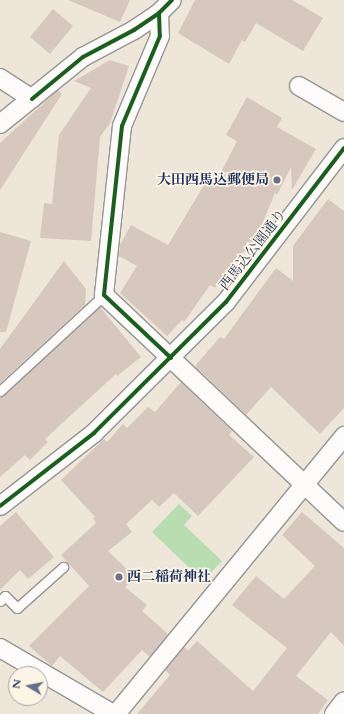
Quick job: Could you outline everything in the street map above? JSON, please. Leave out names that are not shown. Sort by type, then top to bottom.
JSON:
[{"type":"street","points":[[0,124],[83,56],[160,13],[172,0]]},
{"type":"street","points":[[160,13],[160,36],[122,126],[104,294],[344,522]]},
{"type":"street","points":[[0,78],[32,98]]},
{"type":"street","points":[[299,86],[344,112]]},
{"type":"street","name":"西馬込公園通り","points":[[0,506],[94,433],[226,302],[344,148]]},
{"type":"street","points":[[0,648],[115,714],[344,436]]},
{"type":"street","points":[[334,714],[344,701]]},
{"type":"lane","points":[[0,391],[104,294]]},
{"type":"lane","points":[[0,601],[5,596],[17,608],[63,567]]},
{"type":"green space","points":[[179,504],[192,516],[184,525],[222,561],[203,581],[152,532]]},
{"type":"building","points":[[68,0],[130,0],[120,22]]},
{"type":"building","points":[[195,0],[292,0],[323,18],[303,51],[256,23],[245,42],[242,40],[229,64],[178,33]]},
{"type":"building","points":[[53,9],[73,26],[50,54],[30,37]]},
{"type":"building","points":[[110,60],[129,66],[110,123],[100,137],[91,241],[40,238],[44,203],[52,204],[59,135],[91,88],[74,81]]},
{"type":"building","points":[[58,90],[62,94],[0,190],[0,143]]},
{"type":"building","points":[[247,97],[282,118],[277,127],[316,149],[292,190],[291,167],[277,195],[275,193],[258,234],[236,262],[234,260],[215,288],[210,285],[184,322],[182,320],[167,336],[120,293],[137,266],[119,256],[120,245],[131,225],[168,245],[213,170],[220,174],[237,141],[226,135]]},
{"type":"building","points":[[328,199],[344,211],[344,408],[320,434],[271,387],[246,415],[195,366],[220,337],[224,339],[276,268],[293,281],[293,246]]},
{"type":"building","points":[[0,232],[31,241],[6,332],[0,332]]},
{"type":"building","points":[[64,261],[86,289],[85,305],[0,383],[0,349]]},
{"type":"building","points":[[100,307],[141,357],[117,376],[116,374],[45,439],[48,442],[30,460],[25,455],[0,477],[0,397]]},
{"type":"building","points":[[181,382],[232,431],[229,435],[254,457],[198,516],[174,493],[159,507],[152,500],[126,524],[132,532],[108,551],[131,573],[127,577],[131,581],[125,587],[147,605],[142,611],[168,634],[150,657],[142,650],[103,692],[60,656],[52,666],[29,646],[89,586],[61,555],[96,523],[93,518],[95,517],[61,480],[104,439],[107,442],[123,424],[127,428],[148,407],[155,412]]},
{"type":"building","points":[[16,512],[54,557],[28,579],[20,570],[0,590],[0,526]]},
{"type":"building","points":[[302,512],[344,548],[344,646],[331,632],[296,676],[328,700],[318,714],[137,714],[170,675],[165,670],[184,647],[188,651],[197,641],[253,691],[287,648],[232,605],[256,576],[284,599],[315,566],[282,535]]},
{"type":"cycle path","points":[[32,99],[83,57],[134,30],[159,13],[172,0]]},
{"type":"cycle path","points":[[159,13],[160,36],[122,126],[104,295],[171,358]]},
{"type":"cycle path","points":[[0,506],[94,433],[226,302],[344,148]]},
{"type":"place","name":"大田西馬込郵便局","points":[[277,180]]},
{"type":"place","name":"西二稲荷神社","points":[[119,577]]}]
